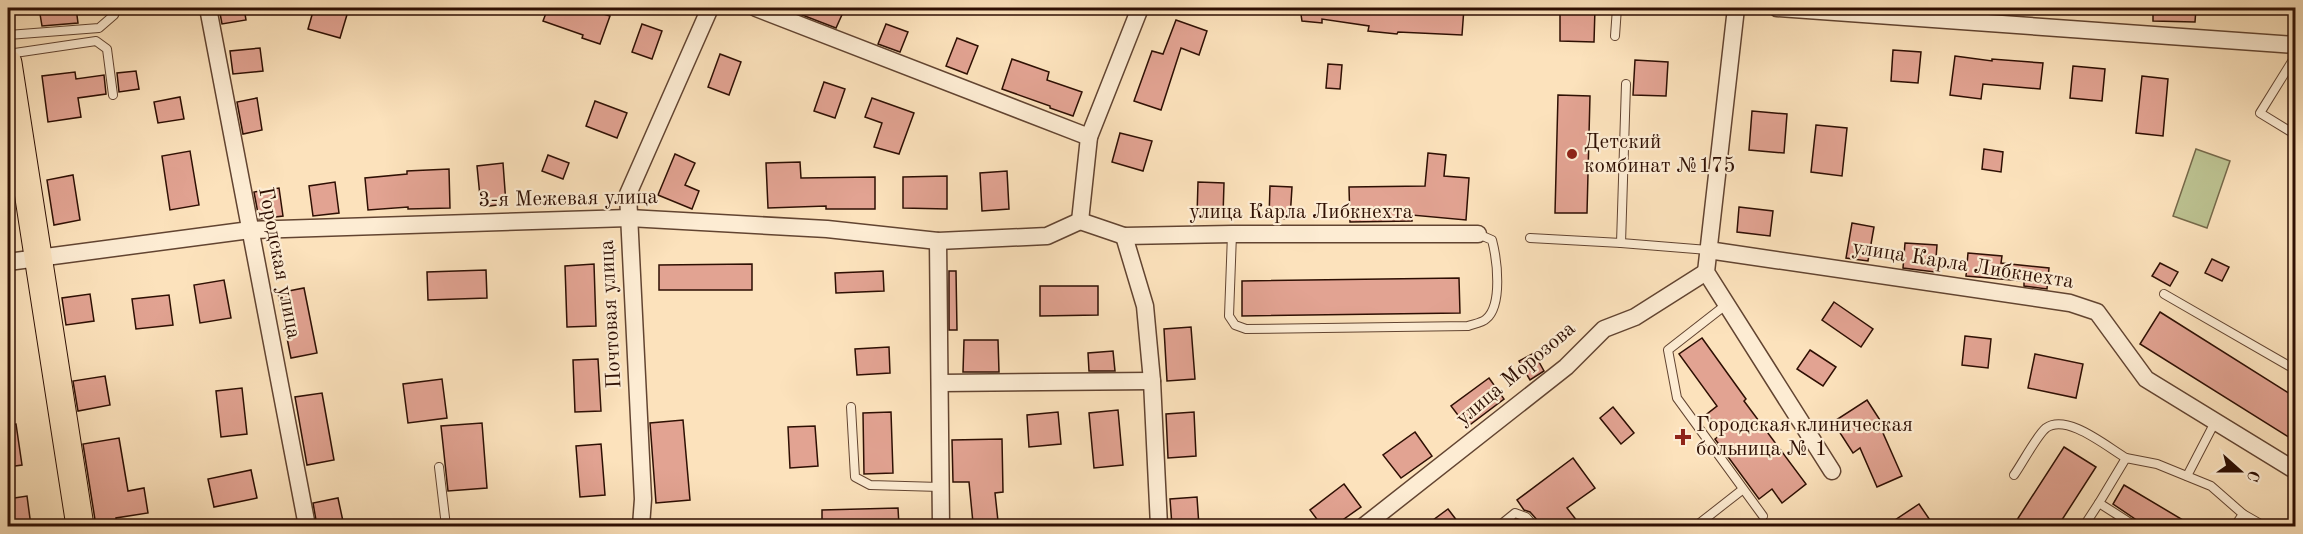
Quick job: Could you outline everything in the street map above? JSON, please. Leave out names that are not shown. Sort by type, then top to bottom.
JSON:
[{"type":"main road","points":[[8,63],[80,526]]},
{"type":"street","name":"Городская улица","points":[[208,8],[307,526]]},
{"type":"street","name":"Почтовая улица","points":[[641,526],[643,499],[628,194],[710,8]]},
{"type":"street","points":[[756,8],[1089,137]]},
{"type":"street","points":[[1140,8],[1089,137],[1080,221],[1124,236],[1145,306],[1152,381],[1159,526]]},
{"type":"street","points":[[1736,8],[1706,272],[1832,471]]},
{"type":"street","points":[[1777,8],[2295,45]]},
{"type":"street","name":"3-я Межевая улица","points":[[8,262],[250,230],[629,218],[827,229],[938,241],[1047,236],[1080,221]]},
{"type":"street","name":"улица Карла Либкнехта","points":[[1124,236],[1478,234]]},
{"type":"street","points":[[938,241],[941,526]]},
{"type":"street","name":"улица Карла Либкнехта","points":[[1708,250],[2070,303],[2097,312],[2146,379],[2295,471]]},
{"type":"street","name":"улица Морозова","points":[[1364,526],[1566,367],[1604,329],[1635,317],[1706,272]]},
{"type":"street","points":[[940,383],[1152,381]]},
{"type":"lane","points":[[8,36],[99,28],[114,15],[117,8]]},
{"type":"lane","points":[[1615,36],[1617,8]]},
{"type":"lane","points":[[8,54],[96,40],[107,49],[113,95]]},
{"type":"lane","points":[[2295,55],[2260,113],[2295,135]]},
{"type":"lane","points":[[1621,243],[1626,84]]},
{"type":"lane","points":[[1232,234],[1229,316],[1235,325],[1246,329],[1468,326],[1486,319],[1497,302],[1496,254],[1492,240],[1478,234]]},
{"type":"lane","points":[[1530,238],[1708,250]]},
{"type":"lane","points":[[2164,294],[2295,370]]},
{"type":"lane","points":[[1727,304],[1668,350],[1677,398],[1762,516]]},
{"type":"lane","points":[[851,407],[855,477],[870,485],[940,487]]},
{"type":"lane","points":[[2187,476],[2215,422]]},
{"type":"lane","points":[[2014,475],[2045,429],[2057,423],[2072,425],[2126,458],[2157,464],[2211,486],[2243,514],[2264,526]]},
{"type":"lane","points":[[2084,526],[2126,458]]},
{"type":"lane","points":[[439,467],[446,526]]},
{"type":"lane","points":[[1696,526],[1742,490]]},
{"type":"lane","points":[[2099,503],[2135,526]]},
{"type":"lane","points":[[1499,526],[1515,513],[1526,517],[1534,526]]},
{"type":"lane","points":[[2235,526],[2243,514]]},
{"type":"green space","points":[[2196,149],[2230,161],[2207,228],[2173,216]]},
{"type":"building","points":[[39,8],[76,8],[78,23],[42,26]]},
{"type":"building","points":[[219,8],[244,8],[246,20],[222,24]]},
{"type":"building","points":[[314,8],[349,8],[340,38],[308,29]]},
{"type":"building","points":[[548,8],[584,8],[610,16],[600,44],[582,38],[583,35],[543,21]]},
{"type":"building","points":[[784,8],[845,8],[836,28]]},
{"type":"building","points":[[1300,8],[1464,8],[1462,35],[1398,32],[1397,34],[1368,31],[1369,26],[1322,19],[1322,23],[1302,21]]},
{"type":"building","points":[[1560,8],[1595,8],[1594,42],[1560,41]]},
{"type":"building","points":[[2153,8],[2196,8],[2195,22],[2153,21]]},
{"type":"building","points":[[1176,20],[1207,31],[1199,55],[1181,48],[1161,110],[1134,101],[1152,51],[1163,54]]},
{"type":"building","points":[[642,24],[662,31],[652,59],[632,52]]},
{"type":"building","points":[[886,24],[908,32],[900,52],[878,44]]},
{"type":"building","points":[[957,38],[978,46],[967,74],[946,66]]},
{"type":"building","points":[[260,48],[263,71],[233,74],[230,51]]},
{"type":"building","points":[[1893,50],[1921,52],[1918,83],[1891,81]]},
{"type":"building","points":[[720,54],[741,62],[729,95],[708,87]]},
{"type":"building","points":[[1955,56],[1992,61],[1992,59],[2043,63],[2040,89],[1983,84],[1981,99],[1950,95]]},
{"type":"building","points":[[1012,59],[1049,72],[1047,80],[1082,92],[1073,116],[1002,89]]},
{"type":"building","points":[[1635,60],[1668,62],[1666,96],[1633,95]]},
{"type":"building","points":[[1328,64],[1342,65],[1340,89],[1326,88]]},
{"type":"building","points":[[2073,66],[2105,69],[2102,101],[2070,98]]},
{"type":"building","points":[[136,71],[139,89],[119,92],[117,73]]},
{"type":"building","points":[[75,72],[76,79],[104,75],[106,94],[78,98],[81,117],[48,122],[42,76]]},
{"type":"building","points":[[2142,76],[2168,79],[2163,136],[2136,133]]},
{"type":"building","points":[[824,82],[845,89],[835,118],[814,111]]},
{"type":"building","name":"Детский комбинат №175","points":[[1558,95],[1590,96],[1587,213],[1555,213]]},
{"type":"building","points":[[180,97],[184,119],[158,123],[154,102]]},
{"type":"building","points":[[257,98],[262,130],[243,134],[237,102]]},
{"type":"building","points":[[872,98],[914,113],[899,154],[874,147],[882,123],[865,117]]},
{"type":"building","points":[[595,101],[627,113],[617,138],[586,126]]},
{"type":"building","points":[[1752,111],[1787,114],[1784,153],[1749,150]]},
{"type":"building","points":[[1816,125],[1847,128],[1842,176],[1811,172]]},
{"type":"building","points":[[1120,133],[1152,141],[1143,171],[1112,162]]},
{"type":"building","points":[[1984,149],[2003,152],[2001,172],[1982,169]]},
{"type":"building","points":[[190,151],[199,205],[170,210],[162,156]]},
{"type":"building","points":[[1428,153],[1446,155],[1444,176],[1469,178],[1466,220],[1412,215],[1412,221],[1350,222],[1349,187],[1425,186]]},
{"type":"building","points":[[675,154],[695,163],[685,185],[699,191],[692,209],[658,195]]},
{"type":"building","points":[[548,155],[569,163],[563,179],[542,171]]},
{"type":"building","points":[[800,162],[801,178],[875,177],[875,209],[826,209],[826,206],[768,208],[766,163]]},
{"type":"building","points":[[503,163],[506,204],[481,207],[477,166]]},
{"type":"building","points":[[449,169],[450,208],[408,209],[408,207],[368,210],[365,178],[407,174],[407,171]]},
{"type":"building","points":[[1007,171],[1009,209],[982,211],[980,173]]},
{"type":"building","points":[[73,175],[80,220],[54,225],[47,180]]},
{"type":"building","points":[[947,176],[947,209],[903,208],[903,177]]},
{"type":"building","points":[[335,182],[339,213],[313,216],[309,186]]},
{"type":"building","points":[[1198,182],[1224,183],[1223,216],[1197,216]]},
{"type":"building","points":[[1270,186],[1292,187],[1290,219],[1269,218]]},
{"type":"building","points":[[279,188],[283,216],[259,219],[254,192]]},
{"type":"building","points":[[1739,207],[1773,211],[1770,236],[1737,232]]},
{"type":"building","points":[[1852,223],[1874,227],[1868,261],[1846,258]]},
{"type":"building","points":[[1905,243],[1937,245],[1935,272],[1903,268]]},
{"type":"building","points":[[1968,253],[2002,256],[2001,263],[2049,268],[2047,289],[2024,286],[2024,281],[1966,276]]},
{"type":"building","points":[[2212,259],[2229,267],[2222,281],[2205,273]]},
{"type":"building","points":[[2160,263],[2178,272],[2170,286],[2152,276]]},
{"type":"building","points":[[594,264],[596,326],[567,327],[565,266]]},
{"type":"building","points":[[752,264],[752,290],[659,290],[659,265]]},
{"type":"building","points":[[486,270],[487,298],[428,300],[427,272]]},
{"type":"building","points":[[883,271],[884,291],[836,293],[835,273]]},
{"type":"building","points":[[949,271],[956,271],[957,330],[949,330]]},
{"type":"building","points":[[1459,278],[1460,313],[1242,316],[1242,281]]},
{"type":"building","points":[[224,280],[231,318],[200,323],[194,285]]},
{"type":"building","points":[[1040,286],[1098,286],[1098,315],[1040,316]]},
{"type":"building","points":[[304,288],[317,353],[291,358],[278,293]]},
{"type":"building","points":[[90,294],[94,321],[66,325],[62,298]]},
{"type":"building","points":[[169,295],[173,325],[136,329],[132,299]]},
{"type":"building","points":[[1834,302],[1873,329],[1861,347],[1822,320]]},
{"type":"building","points":[[2160,312],[2295,397],[2295,441],[2140,344]]},
{"type":"building","points":[[1191,327],[1195,379],[1167,381],[1164,329]]},
{"type":"building","points":[[1965,336],[1991,339],[1988,368],[1962,365]]},
{"type":"building","points":[[1702,338],[1746,399],[1744,401],[1806,484],[1782,503],[1772,489],[1759,499],[1715,439],[1721,434],[1707,414],[1717,406],[1679,354]]},
{"type":"building","points":[[964,340],[998,340],[999,372],[963,372]]},
{"type":"building","points":[[889,347],[890,373],[857,375],[855,349]]},
{"type":"building","points":[[1810,350],[1836,367],[1823,386],[1797,369]]},
{"type":"building","points":[[1113,351],[1115,371],[1089,371],[1088,353]]},
{"type":"building","points":[[1534,353],[1544,371],[1530,380],[1519,361]]},
{"type":"building","points":[[2035,354],[2083,364],[2076,398],[2028,388]]},
{"type":"building","points":[[598,359],[601,411],[575,412],[573,360]]},
{"type":"building","points":[[105,376],[110,405],[78,411],[73,381]]},
{"type":"building","points":[[1489,378],[1504,399],[1467,427],[1451,406]]},
{"type":"building","points":[[442,379],[447,418],[408,423],[403,384]]},
{"type":"building","points":[[242,388],[247,434],[221,437],[216,391]]},
{"type":"building","points":[[322,393],[334,460],[307,465],[295,397]]},
{"type":"building","points":[[1867,400],[1887,431],[1883,433],[1902,476],[1877,487],[1860,448],[1853,453],[1833,422]]},
{"type":"building","points":[[1613,407],[1634,433],[1621,444],[1600,418]]},
{"type":"building","points":[[1118,410],[1123,465],[1094,468],[1089,413]]},
{"type":"building","points":[[891,412],[893,473],[864,474],[863,413]]},
{"type":"building","points":[[1058,412],[1061,444],[1029,447],[1027,415]]},
{"type":"building","points":[[1194,412],[1196,456],[1168,458],[1166,414]]},
{"type":"building","points":[[683,420],[690,500],[656,503],[650,423]]},
{"type":"building","points":[[482,423],[487,488],[448,491],[441,426]]},
{"type":"building","points":[[16,424],[22,465],[8,467],[8,425]]},
{"type":"building","points":[[815,426],[818,466],[790,468],[788,427]]},
{"type":"building","points":[[1415,432],[1432,456],[1401,478],[1383,455]]},
{"type":"building","points":[[119,438],[128,491],[144,488],[148,513],[116,518],[117,526],[96,526],[83,444]]},
{"type":"building","points":[[1002,439],[1003,492],[995,493],[998,521],[973,523],[969,482],[953,482],[952,440]]},
{"type":"building","points":[[601,444],[605,495],[580,497],[576,446]]},
{"type":"building","points":[[2064,447],[2096,467],[2058,526],[2013,526]]},
{"type":"building","points":[[1573,458],[1595,488],[1567,508],[1581,526],[1540,526],[1539,522],[1530,512],[1524,510],[1517,500]]},
{"type":"building","points":[[251,470],[257,498],[214,507],[208,479]]},
{"type":"building","points":[[1344,484],[1361,507],[1334,526],[1322,526],[1310,510]]},
{"type":"building","points":[[2124,485],[2193,526],[2141,526],[2138,521],[2113,504]]},
{"type":"building","points":[[27,496],[31,526],[8,526],[8,499]]},
{"type":"building","points":[[1197,497],[1199,526],[1172,526],[1170,499]]},
{"type":"building","points":[[338,498],[344,526],[317,526],[313,503]]},
{"type":"building","points":[[1919,504],[1934,526],[1886,526]]},
{"type":"building","points":[[898,508],[899,526],[822,526],[822,510]]},
{"type":"building","points":[[1448,509],[1461,526],[1425,526]]},
{"type":"place","name":"Детский комбинат №175","points":[[1572,154]]},
{"type":"place","name":"Городская клиническая больница № 1","points":[[1683,437]]}]
